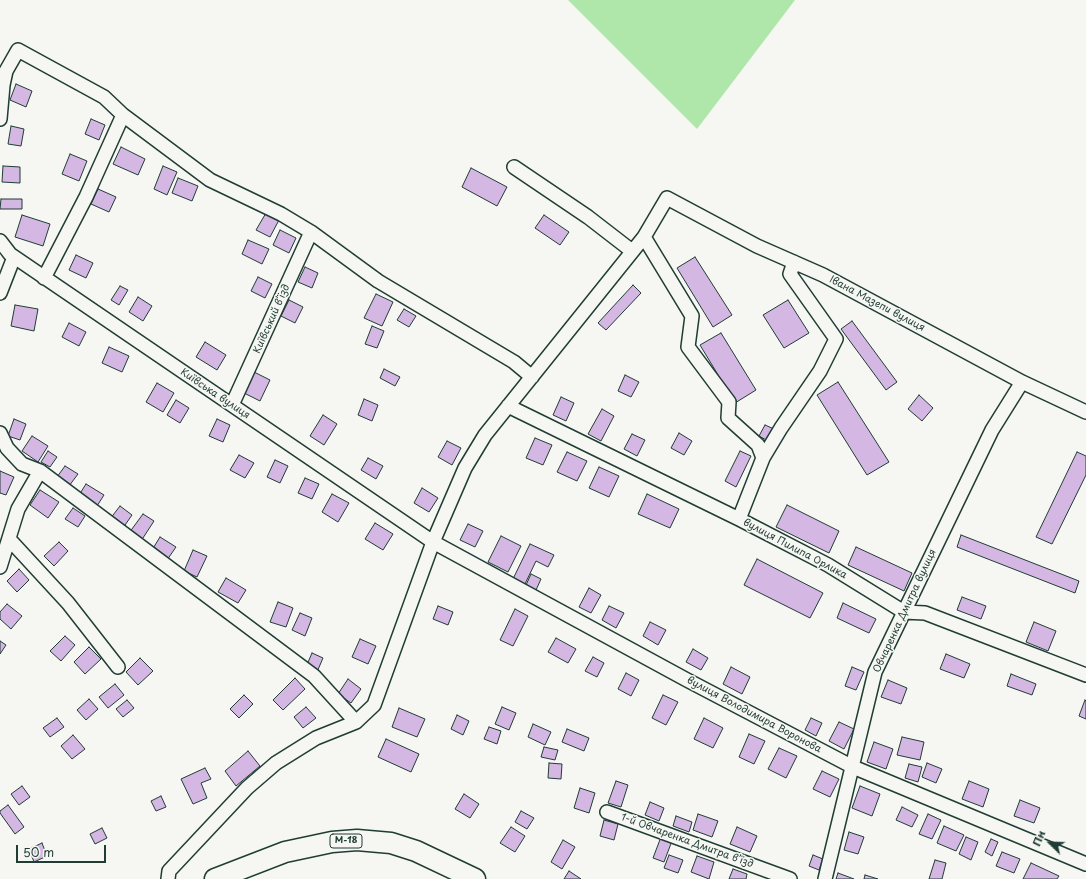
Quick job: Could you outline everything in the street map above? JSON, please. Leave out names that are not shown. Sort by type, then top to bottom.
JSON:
[{"type":"highway","name":"М-18","points":[[215,879],[285,852],[332,842],[357,840],[391,843],[416,851],[475,879]]},
{"type":"street","points":[[0,119],[2,85],[6,71],[18,50],[104,97],[123,115],[210,180],[281,214],[311,232],[378,281],[514,362],[532,377]]},
{"type":"street","points":[[44,278],[86,197],[123,115]]},
{"type":"street","points":[[514,167],[588,217],[632,251]]},
{"type":"street","name":"Івана Мазепи вулиця","points":[[644,237],[667,198],[757,246],[822,275],[1022,382],[1086,412]]},
{"type":"street","name":"Київський в’їзд","points":[[232,406],[311,232]]},
{"type":"street","points":[[168,879],[169,871],[247,788],[276,763],[316,738],[356,722],[374,705],[433,542],[465,468],[485,435],[644,237],[692,316],[688,347],[729,402],[728,418],[758,445],[763,458]]},
{"type":"street","name":"Київська вулиця","points":[[0,242],[14,257],[44,278],[433,542]]},
{"type":"street","points":[[0,292],[14,257]]},
{"type":"street","points":[[739,519],[763,458],[781,428],[820,371],[836,339],[790,274],[794,262]]},
{"type":"street","name":"Овчаренка Дмитра вулиця","points":[[825,879],[875,672],[992,430],[1022,382]]},
{"type":"street","name":"вулиця Пилипа Орлика","points":[[508,406],[739,519],[828,565],[904,612],[925,613],[1086,675]]},
{"type":"street","points":[[0,433],[7,448],[22,464],[40,471],[314,676],[356,722]]},
{"type":"street","points":[[0,567],[18,509],[40,471]]},
{"type":"street","points":[[9,539],[68,603],[118,666]]},
{"type":"street","name":"вулиця Володимира Воронова","points":[[433,542],[687,680],[853,767],[1086,864]]},
{"type":"street","name":"1-й Овчаренка Дмитра в’їзд","points":[[607,812],[790,879]]},
{"type":"green space","points":[[568,0],[795,0],[697,129]]},
{"type":"building","points":[[16,84],[32,91],[26,107],[10,100]]},
{"type":"building","points":[[91,119],[105,125],[99,140],[85,134]]},
{"type":"building","points":[[11,126],[24,129],[21,146],[8,144]]},
{"type":"building","points":[[121,147],[145,159],[138,175],[113,164]]},
{"type":"building","points":[[70,154],[87,161],[79,181],[62,174]]},
{"type":"building","points":[[3,166],[20,167],[20,183],[2,182]]},
{"type":"building","points":[[163,166],[177,172],[167,195],[154,189]]},
{"type":"building","points":[[471,168],[507,187],[497,206],[462,187]]},
{"type":"building","points":[[178,178],[198,186],[192,201],[172,193]]},
{"type":"building","points":[[98,189],[116,197],[109,212],[91,204]]},
{"type":"building","points":[[1,199],[22,199],[22,209],[0,209]]},
{"type":"building","points":[[266,213],[279,220],[270,237],[256,230]]},
{"type":"building","points":[[22,215],[50,224],[43,246],[15,237]]},
{"type":"building","points":[[544,215],[569,232],[560,245],[535,228]]},
{"type":"building","points":[[280,230],[296,238],[289,253],[273,245]]},
{"type":"building","points":[[248,240],[269,249],[262,264],[242,254]]},
{"type":"building","points":[[76,255],[93,263],[86,278],[69,270]]},
{"type":"building","points":[[695,257],[732,315],[713,327],[677,268]]},
{"type":"building","points":[[305,267],[318,273],[312,288],[298,282]]},
{"type":"building","points":[[258,277],[272,284],[265,298],[251,291]]},
{"type":"building","points":[[633,285],[641,293],[606,330],[598,323]]},
{"type":"building","points":[[120,286],[128,290],[119,305],[111,300]]},
{"type":"building","points":[[376,294],[393,302],[382,326],[364,318]]},
{"type":"building","points":[[138,297],[152,306],[143,321],[129,312]]},
{"type":"building","points":[[289,300],[303,307],[295,323],[281,316]]},
{"type":"building","points":[[788,300],[809,333],[784,348],[763,315]]},
{"type":"building","points":[[15,305],[38,309],[34,331],[11,326]]},
{"type":"building","points":[[404,309],[416,316],[409,327],[397,320]]},
{"type":"building","points":[[852,321],[897,382],[886,390],[841,329]]},
{"type":"building","points":[[69,323],[86,332],[79,346],[62,337]]},
{"type":"building","points":[[372,326],[384,331],[377,348],[365,344]]},
{"type":"building","points":[[721,333],[756,390],[735,403],[700,345]]},
{"type":"building","points":[[205,342],[226,355],[217,370],[196,357]]},
{"type":"building","points":[[109,347],[129,356],[122,372],[102,363]]},
{"type":"building","points":[[384,369],[400,377],[395,386],[380,378]]},
{"type":"building","points":[[254,372],[270,380],[260,401],[244,393]]},
{"type":"building","points":[[625,375],[639,382],[631,397],[618,391]]},
{"type":"building","points":[[838,382],[889,462],[867,475],[817,395]]},
{"type":"building","points":[[157,383],[174,393],[163,412],[146,402]]},
{"type":"building","points":[[919,395],[933,408],[922,421],[908,409]]},
{"type":"building","points":[[561,397],[574,403],[566,421],[553,415]]},
{"type":"building","points":[[364,399],[378,405],[372,421],[358,415]]},
{"type":"building","points":[[176,400],[189,408],[180,423],[167,415]]},
{"type":"building","points":[[602,409],[614,416],[601,441],[588,434]]},
{"type":"building","points":[[323,415],[337,424],[324,445],[310,436]]},
{"type":"building","points":[[14,419],[26,424],[20,440],[8,436]]},
{"type":"building","points":[[217,419],[230,425],[223,442],[209,436]]},
{"type":"building","points":[[765,425],[774,429],[768,441],[759,436]]},
{"type":"building","points":[[679,433],[692,441],[684,455],[671,448]]},
{"type":"building","points":[[632,434],[645,440],[637,456],[624,449]]},
{"type":"building","points":[[32,436],[48,446],[38,462],[22,451]]},
{"type":"building","points":[[535,438],[552,445],[543,465],[526,458]]},
{"type":"building","points":[[447,441],[461,448],[452,465],[438,457]]},
{"type":"building","points":[[48,451],[57,457],[50,467],[41,462]]},
{"type":"building","points":[[740,451],[751,456],[736,487],[725,481]]},
{"type":"building","points":[[567,452],[587,461],[577,481],[557,472]]},
{"type":"building","points":[[1077,452],[1086,456],[1086,475],[1052,544],[1036,537]]},
{"type":"building","points":[[239,455],[254,463],[245,478],[230,470]]},
{"type":"building","points":[[368,458],[383,466],[376,479],[361,470]]},
{"type":"building","points":[[275,460],[288,466],[280,483],[267,477]]},
{"type":"building","points":[[65,466],[78,474],[69,486],[57,477]]},
{"type":"building","points":[[599,467],[619,476],[609,497],[589,488]]},
{"type":"building","points":[[0,471],[14,477],[6,495],[0,493]]},
{"type":"building","points":[[305,478],[319,484],[312,499],[298,493]]},
{"type":"building","points":[[86,484],[104,495],[97,506],[79,495]]},
{"type":"building","points":[[422,488],[438,498],[429,512],[414,503]]},
{"type":"building","points":[[40,490],[59,502],[48,518],[30,505]]},
{"type":"building","points":[[332,494],[349,503],[338,522],[322,512]]},
{"type":"building","points":[[647,494],[679,509],[670,528],[638,514]]},
{"type":"building","points":[[787,505],[839,531],[829,553],[776,527]]},
{"type":"building","points":[[120,506],[132,515],[123,528],[110,519]]},
{"type":"building","points":[[73,508],[85,516],[78,527],[65,519]]},
{"type":"building","points":[[143,514],[154,521],[141,541],[129,533]]},
{"type":"building","points":[[375,523],[393,534],[383,550],[365,539]]},
{"type":"building","points":[[468,524],[483,531],[475,547],[460,540]]},
{"type":"building","points":[[961,535],[1079,581],[1075,593],[957,547]]},
{"type":"building","points":[[501,536],[521,546],[508,572],[488,562]]},
{"type":"building","points":[[160,537],[176,547],[167,560],[152,550]]},
{"type":"building","points":[[59,542],[68,551],[54,566],[44,556]]},
{"type":"building","points":[[530,544],[554,555],[548,567],[536,561],[524,586],[512,581]]},
{"type":"building","points":[[856,547],[912,573],[904,591],[848,565]]},
{"type":"building","points":[[193,550],[207,556],[197,577],[184,571]]},
{"type":"building","points":[[757,559],[823,593],[810,618],[744,585]]},
{"type":"building","points":[[19,569],[29,580],[17,592],[7,581]]},
{"type":"building","points":[[531,574],[541,579],[536,590],[526,585]]},
{"type":"building","points":[[226,578],[246,590],[238,603],[218,592]]},
{"type":"building","points":[[589,588],[601,595],[591,613],[579,607]]},
{"type":"building","points":[[962,597],[986,606],[981,619],[957,610]]},
{"type":"building","points":[[278,602],[293,608],[286,627],[270,622]]},
{"type":"building","points":[[843,603],[876,619],[869,633],[837,618]]},
{"type":"building","points":[[7,604],[22,616],[11,629],[0,619],[0,612]]},
{"type":"building","points":[[438,606],[453,612],[448,625],[433,619]]},
{"type":"building","points":[[609,606],[624,613],[616,628],[602,620]]},
{"type":"building","points":[[515,609],[528,616],[513,646],[500,640]]},
{"type":"building","points":[[300,613],[312,618],[305,636],[292,630]]},
{"type":"building","points":[[650,622],[666,630],[658,645],[643,636]]},
{"type":"building","points":[[1034,622],[1056,631],[1048,651],[1026,642]]},
{"type":"building","points":[[65,636],[75,645],[61,661],[50,651]]},
{"type":"building","points":[[556,638],[576,649],[568,663],[548,652]]},
{"type":"building","points":[[360,639],[376,646],[368,664],[352,657]]},
{"type":"building","points":[[0,641],[6,645],[0,654]]},
{"type":"building","points":[[89,647],[101,659],[85,674],[74,662]]},
{"type":"building","points":[[693,649],[708,658],[701,670],[686,662]]},
{"type":"building","points":[[312,653],[323,658],[317,672],[306,667]]},
{"type":"building","points":[[946,654],[970,664],[964,678],[940,669]]},
{"type":"building","points":[[593,657],[604,663],[597,677],[585,671]]},
{"type":"building","points":[[140,658],[153,671],[138,685],[126,672]]},
{"type":"building","points":[[731,667],[750,677],[742,694],[723,684]]},
{"type":"building","points":[[852,667],[864,672],[856,690],[845,686]]},
{"type":"building","points":[[626,673],[639,680],[631,696],[618,689]]},
{"type":"building","points":[[1011,674],[1036,684],[1032,695],[1007,686]]},
{"type":"building","points":[[295,678],[305,689],[283,710],[273,700]]},
{"type":"building","points":[[348,679],[361,689],[351,703],[338,694]]},
{"type":"building","points":[[888,680],[907,688],[901,704],[881,697]]},
{"type":"building","points":[[115,684],[124,695],[108,708],[99,697]]},
{"type":"building","points":[[244,695],[253,704],[239,718],[230,709]]},
{"type":"building","points":[[663,695],[678,702],[666,725],[652,718]]},
{"type":"building","points":[[89,699],[98,709],[86,720],[77,710]]},
{"type":"building","points":[[127,700],[134,708],[123,717],[116,709]]},
{"type":"building","points":[[1085,700],[1086,701],[1086,719],[1079,716]]},
{"type":"building","points":[[306,707],[316,718],[303,728],[294,717]]},
{"type":"building","points":[[502,707],[516,713],[509,730],[495,724]]},
{"type":"building","points":[[399,708],[425,719],[417,737],[392,727]]},
{"type":"building","points":[[457,715],[469,721],[463,735],[451,729]]},
{"type":"building","points":[[57,718],[64,727],[50,737],[43,728]]},
{"type":"building","points":[[704,718],[723,728],[713,748],[694,739]]},
{"type":"building","points":[[811,718],[822,723],[816,736],[805,730]]},
{"type":"building","points":[[839,722],[854,729],[844,749],[829,741]]},
{"type":"building","points":[[533,724],[551,732],[545,745],[528,737]]},
{"type":"building","points":[[489,727],[501,731],[497,744],[484,739]]},
{"type":"building","points":[[567,729],[589,738],[584,751],[562,742]]},
{"type":"building","points":[[749,734],[765,741],[754,764],[739,757]]},
{"type":"building","points":[[73,735],[85,749],[72,759],[61,746]]},
{"type":"building","points":[[902,737],[924,742],[920,760],[897,755]]},
{"type":"building","points":[[386,739],[419,754],[411,772],[378,757]]},
{"type":"building","points":[[874,742],[893,749],[886,769],[867,762]]},
{"type":"building","points":[[544,747],[558,750],[555,760],[541,757]]},
{"type":"building","points":[[779,748],[797,756],[786,778],[768,769]]},
{"type":"building","points":[[248,751],[260,766],[236,786],[225,771]]},
{"type":"building","points":[[549,763],[562,764],[561,779],[548,778]]},
{"type":"building","points":[[927,763],[942,769],[936,783],[922,777]]},
{"type":"building","points":[[909,764],[922,767],[918,782],[905,778]]},
{"type":"building","points":[[205,768],[211,779],[201,783],[207,798],[193,804],[181,779]]},
{"type":"building","points":[[822,771],[839,779],[830,797],[813,789]]},
{"type":"building","points":[[616,781],[628,785],[621,807],[608,803]]},
{"type":"building","points":[[969,781],[989,789],[983,807],[962,799]]},
{"type":"building","points":[[22,786],[30,797],[19,805],[11,794]]},
{"type":"building","points":[[860,786],[880,794],[872,816],[852,808]]},
{"type":"building","points":[[580,788],[595,793],[589,813],[574,808]]},
{"type":"building","points":[[464,794],[479,804],[470,818],[455,809]]},
{"type":"building","points":[[161,796],[166,807],[156,811],[151,801]]},
{"type":"building","points":[[1020,800],[1040,808],[1034,823],[1014,816]]},
{"type":"building","points":[[650,802],[664,808],[659,821],[645,815]]},
{"type":"building","points":[[8,805],[24,827],[15,834],[0,813],[0,811]]},
{"type":"building","points":[[902,807],[918,815],[912,827],[896,820]]},
{"type":"building","points":[[521,811],[534,818],[527,829],[515,822]]},
{"type":"building","points":[[698,814],[718,821],[712,837],[693,830]]},
{"type":"building","points":[[928,814],[941,820],[932,839],[919,834]]},
{"type":"building","points":[[676,816],[692,822],[689,832],[673,826]]},
{"type":"building","points":[[604,820],[618,824],[614,840],[600,836]]},
{"type":"building","points":[[944,826],[964,835],[956,851],[937,843]]},
{"type":"building","points":[[511,827],[525,836],[515,852],[500,843]]},
{"type":"building","points":[[737,827],[757,836],[750,852],[730,844]]},
{"type":"building","points":[[102,828],[107,838],[95,844],[90,834]]},
{"type":"building","points":[[849,832],[864,837],[858,854],[844,850]]},
{"type":"building","points":[[661,837],[672,841],[664,862],[653,858]]},
{"type":"building","points":[[966,837],[978,842],[971,860],[959,854]]},
{"type":"building","points":[[991,839],[998,842],[992,856],[985,852]]},
{"type":"building","points":[[563,840],[575,847],[562,869],[551,862]]},
{"type":"building","points":[[42,843],[47,856],[34,862],[29,849]]},
{"type":"building","points":[[1002,852],[1020,859],[1014,873],[996,866]]},
{"type":"building","points":[[669,855],[683,860],[678,873],[664,868]]},
{"type":"building","points":[[813,855],[823,859],[819,870],[809,866]]},
{"type":"building","points":[[697,856],[714,862],[709,879],[691,872]]},
{"type":"building","points":[[935,860],[946,863],[942,879],[929,879]]},
{"type":"building","points":[[1031,863],[1059,876],[1057,879],[1023,879]]},
{"type":"building","points":[[733,869],[747,874],[746,879],[729,879]]},
{"type":"building","points":[[569,871],[581,879],[564,879]]},
{"type":"building","points":[[838,873],[854,879],[836,879]]},
{"type":"building","points":[[865,875],[878,879],[864,879]]}]
